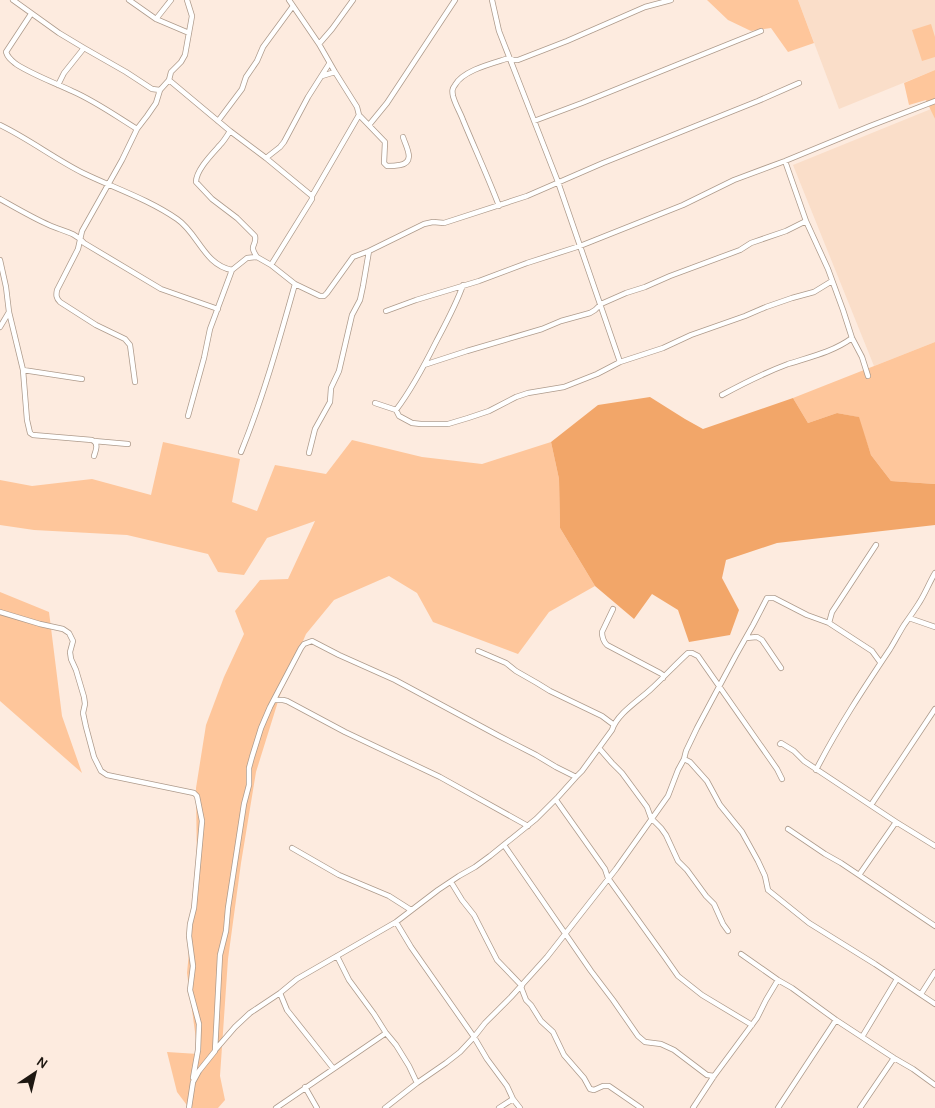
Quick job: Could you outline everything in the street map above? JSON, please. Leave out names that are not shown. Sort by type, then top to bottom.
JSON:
[{"type":"street","points":[[13,0],[31,14],[84,48],[152,89],[158,97]]},
{"type":"street","points":[[129,0],[156,19],[189,33]]},
{"type":"street","points":[[156,19],[171,0]]},
{"type":"street","points":[[134,382],[130,345],[128,342],[96,325],[60,302],[57,298],[57,290],[78,249],[82,231],[122,160],[137,129],[156,104],[160,90],[169,80],[171,72],[185,55],[192,16],[187,0]]},
{"type":"street","points":[[289,0],[319,44],[357,107],[359,115],[384,142],[384,163],[387,166],[396,166],[407,162],[409,154],[403,137]]},
{"type":"street","points":[[319,44],[353,0]]},
{"type":"street","points":[[369,125],[387,102],[455,0]]},
{"type":"street","points":[[492,0],[509,58],[558,182],[620,362]]},
{"type":"street","points":[[499,206],[453,98],[452,91],[454,86],[461,78],[478,69],[509,58],[518,60],[645,7],[670,0]]},
{"type":"street","points":[[218,121],[242,89],[246,77],[257,61],[263,47],[292,6]]},
{"type":"street","points":[[31,14],[8,49],[6,54],[10,60],[74,91],[137,129]]},
{"type":"street","points":[[534,121],[762,31]]},
{"type":"street","points":[[58,84],[64,73],[84,48]]},
{"type":"street","points":[[266,158],[280,148],[308,97],[330,64]]},
{"type":"street","points":[[322,76],[335,72]]},
{"type":"street","points":[[169,80],[230,132],[266,158],[312,196]]},
{"type":"street","points":[[230,132],[212,153],[196,182],[212,199],[237,218],[255,236],[256,240],[252,248],[257,257],[271,265],[295,284],[320,296],[324,296],[353,257],[424,224],[433,222],[444,223],[527,196],[798,83]]},
{"type":"street","points":[[152,89],[160,90]]},
{"type":"street","points":[[386,311],[580,246],[683,205],[734,180],[935,101]]},
{"type":"street","points":[[271,265],[312,199],[359,115]]},
{"type":"street","points":[[0,125],[82,172],[177,219],[184,224],[211,259],[219,266],[232,270]]},
{"type":"street","points":[[785,161],[806,221],[838,294],[852,338],[862,357],[868,376]]},
{"type":"street","points":[[0,199],[48,225],[80,238],[84,243],[155,286],[218,309]]},
{"type":"street","points":[[424,365],[590,313],[600,304],[740,250],[806,221]]},
{"type":"street","points":[[309,453],[315,430],[330,402],[330,388],[339,371],[352,314],[360,300],[369,251]]},
{"type":"street","points":[[188,416],[210,329],[232,270],[247,258],[257,257]]},
{"type":"street","points":[[0,261],[3,268],[9,312],[23,370],[30,434],[128,444]]},
{"type":"street","points":[[375,403],[396,410],[399,416],[412,423],[448,424],[489,411],[516,397],[564,387],[597,374],[620,362],[663,348],[766,306],[814,292],[832,281]]},
{"type":"street","points":[[240,452],[265,385],[295,284]]},
{"type":"street","points":[[396,410],[408,395],[457,302],[463,285]]},
{"type":"street","points":[[0,327],[9,312]]},
{"type":"street","points":[[722,395],[754,377],[841,346],[852,338]]},
{"type":"street","points":[[23,370],[82,379]]},
{"type":"street","points":[[94,440],[97,446],[94,456]]},
{"type":"street","points":[[830,623],[832,612],[876,545]]},
{"type":"street","points":[[816,770],[841,725],[919,603],[935,573]]},
{"type":"street","points":[[385,1108],[460,1052],[547,957],[616,869],[668,796],[697,728],[769,597],[807,615],[830,623],[872,651],[880,662]]},
{"type":"street","points":[[613,609],[602,632],[606,645],[660,673],[663,676],[662,679]]},
{"type":"street","points":[[0,612],[63,629],[69,633],[73,641],[70,652],[71,659],[84,697],[83,713],[86,726],[94,757],[101,771],[107,775],[194,793],[197,796],[202,821],[194,908],[189,936],[192,966],[190,990],[199,1024],[198,1050],[189,1108]]},
{"type":"street","points":[[909,618],[935,627]]},
{"type":"street","points":[[746,638],[757,637],[762,640],[781,668]]},
{"type":"street","points":[[215,1050],[220,955],[226,931],[244,804],[249,785],[249,768],[261,728],[270,707],[300,648],[304,644],[312,641],[395,680],[576,777]]},
{"type":"street","points":[[478,651],[506,663],[550,691],[602,716],[614,725]]},
{"type":"street","points":[[193,1082],[215,1050],[250,1013],[297,979],[396,922],[475,867],[528,826],[582,772],[614,725],[628,709],[688,653],[692,652],[698,656],[782,779]]},
{"type":"street","points":[[274,700],[287,701],[345,732],[440,777],[528,826]]},
{"type":"street","points":[[871,805],[935,709]]},
{"type":"street","points":[[780,744],[788,747],[816,770],[933,844],[935,837]]},
{"type":"street","points":[[599,748],[622,772],[647,807],[651,818],[666,835],[678,861],[714,904],[728,931]]},
{"type":"street","points":[[684,759],[690,762],[707,781],[720,805],[742,832],[758,861],[768,890],[810,923],[935,1004]]},
{"type":"street","points":[[556,800],[605,869],[608,878],[678,976],[702,995],[752,1024]]},
{"type":"street","points":[[859,875],[896,822]]},
{"type":"street","points":[[788,829],[935,926]]},
{"type":"street","points":[[504,845],[591,971],[642,1040],[648,1043],[661,1044],[674,1050],[707,1074],[714,1076]]},
{"type":"street","points":[[292,848],[338,875],[390,896],[412,910]]},
{"type":"street","points":[[451,882],[474,915],[498,960],[521,986],[526,1000],[541,1021],[552,1032],[564,1055],[584,1078],[588,1087],[594,1090],[608,1086],[641,1108]]},
{"type":"street","points":[[396,922],[520,1108]]},
{"type":"street","points":[[741,954],[836,1020],[935,1085]]},
{"type":"street","points":[[337,956],[349,980],[396,1045],[417,1083]]},
{"type":"street","points":[[921,994],[935,972]]},
{"type":"street","points":[[862,1037],[896,979]]},
{"type":"street","points":[[693,1108],[761,1012],[778,980]]},
{"type":"street","points":[[280,993],[287,1010],[334,1068]]},
{"type":"street","points":[[778,1108],[836,1020]]},
{"type":"street","points":[[276,1108],[386,1033]]},
{"type":"street","points":[[216,1040],[222,1043]]},
{"type":"street","points":[[860,1108],[894,1058]]},
{"type":"street","points":[[707,1074],[710,1082]]},
{"type":"street","points":[[305,1087],[317,1108]]},
{"type":"street","points":[[499,1108],[513,1099]]},
{"type":"shaded area","points":[[707,0],[798,0],[814,43],[788,52],[771,28],[751,31],[728,20]]},
{"type":"shaded area","points":[[798,0],[935,0],[935,70],[839,109]]},
{"type":"shaded area","points":[[931,24],[935,37],[935,57],[922,61],[912,30]]},
{"type":"shaded area","points":[[935,70],[935,119],[926,100],[909,105],[904,83]]},
{"type":"shaded area","points":[[931,109],[935,119],[935,342],[874,366],[793,165]]},
{"type":"shaded area","points":[[935,342],[935,484],[891,481],[871,455],[858,417],[837,413],[808,423],[793,398]]},
{"type":"shaded area","points":[[650,397],[703,429],[793,398],[808,423],[837,413],[859,417],[871,455],[891,481],[935,484],[935,525],[777,543],[726,560],[722,578],[739,610],[730,635],[689,642],[678,610],[652,594],[634,619],[595,586],[560,528],[559,479],[551,442],[598,405]]},
{"type":"shaded area","points":[[352,440],[422,457],[482,464],[551,442],[559,479],[560,528],[595,586],[549,612],[518,654],[433,622],[417,593],[389,576],[334,600],[306,634],[280,695],[256,772],[228,959],[220,1076],[225,1100],[218,1108],[189,1108],[177,1092],[167,1052],[198,1054],[187,973],[197,870],[196,788],[206,725],[224,677],[244,634],[235,611],[260,580],[288,579],[315,521],[267,538],[244,575],[218,572],[208,554],[127,535],[34,530],[0,525],[0,480],[32,486],[92,479],[151,495],[163,442],[240,459],[232,502],[257,511],[275,465],[326,474]]},
{"type":"shaded area","points":[[0,592],[49,612],[62,716],[82,773],[0,701]]}]
